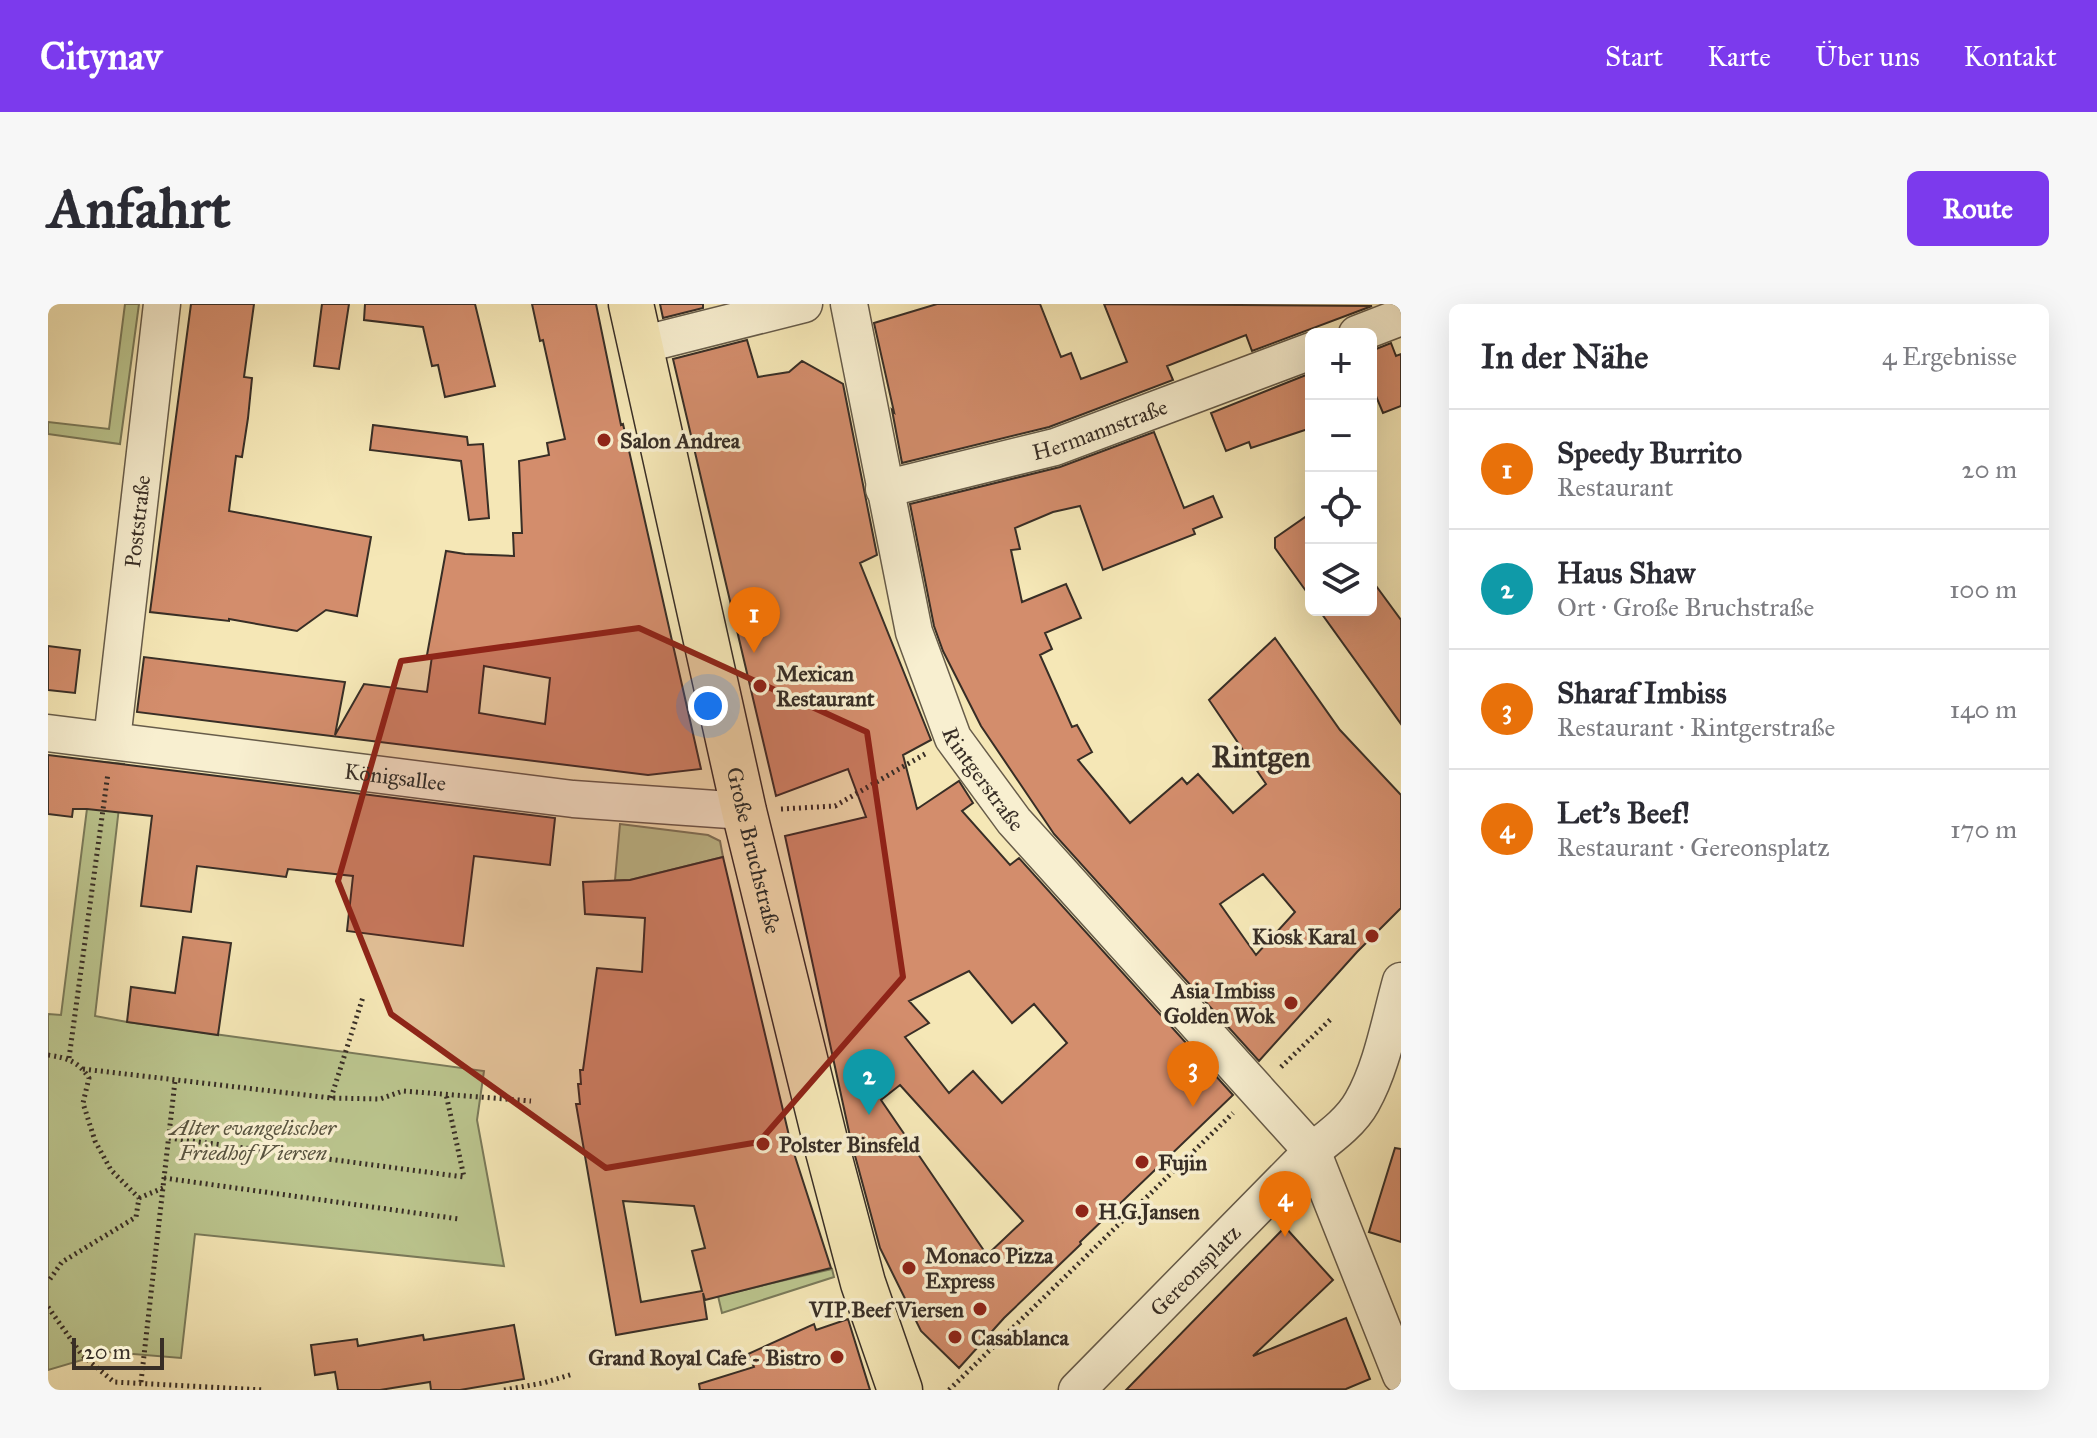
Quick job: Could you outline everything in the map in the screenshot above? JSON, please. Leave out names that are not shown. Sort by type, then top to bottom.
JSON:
[{"type":"main road","name":"Große Bruchstraße","points":[[636,325],[744,811],[858,1268],[900,1390]]},
{"type":"street","name":"Poststraße","points":[[112,740],[162,304]]},
{"type":"street","points":[[636,325],[804,304]]},
{"type":"street","name":"Rintgerstraße","points":[[849,304],[914,632],[953,738],[1014,821],[1312,1151],[1401,1375]]},
{"type":"street","points":[[1373,328],[1401,317]]},
{"type":"street","name":"Hermannstraße","points":[[884,489],[1055,447],[1305,353]]},
{"type":"street","name":"Königsallee","points":[[48,733],[573,799],[744,811]]},
{"type":"street","name":"Gereonsplatz","points":[[1077,1390],[1312,1151],[1338,1130],[1389,1069],[1401,981]]},
{"type":"path","points":[[744,811],[835,806],[953,738]]},
{"type":"path","points":[[69,1058],[112,740]]},
{"type":"path","points":[[331,1098],[363,997]]},
{"type":"path","points":[[949,1390],[1332,1018]]},
{"type":"path","points":[[48,1055],[69,1058],[89,1078],[83,1103],[95,1141],[111,1170],[139,1198]]},
{"type":"path","points":[[83,1069],[331,1098],[380,1099],[403,1091],[531,1101]]},
{"type":"path","points":[[141,1382],[175,1081]]},
{"type":"path","points":[[169,1138],[464,1177],[446,1093]]},
{"type":"path","points":[[164,1178],[459,1219]]},
{"type":"path","points":[[139,1198],[163,1188]]},
{"type":"path","points":[[48,1282],[62,1262],[136,1217],[139,1198]]},
{"type":"path","points":[[48,1307],[82,1355],[114,1382],[264,1390]]},
{"type":"path","points":[[504,1390],[573,1374]]},
{"type":"highlighted area","points":[[639,628],[867,732],[903,977],[759,1142],[606,1168],[391,1014],[338,881],[401,661]]},
{"type":"green space","points":[[125,304],[139,304],[120,444],[48,434],[48,422],[109,429]]},
{"type":"green space","name":"Alter evangelischer Friedhof Viersen","points":[[93,761],[124,764],[95,1016],[484,1071],[477,1120],[504,1266],[195,1234],[181,1358],[109,1352],[48,1370],[48,1014],[61,1015]]},
{"type":"green space","points":[[620,824],[708,835],[720,841],[723,857],[630,880],[615,880]]},
{"type":"green space","points":[[832,1269],[834,1277],[722,1313],[718,1296]]},
{"type":"building","points":[[191,304],[254,304],[244,377],[252,378],[248,418],[242,457],[236,456],[229,511],[371,537],[357,616],[326,610],[297,631],[229,619],[150,612]]},
{"type":"building","points":[[322,304],[349,304],[339,369],[314,366]]},
{"type":"building","points":[[365,304],[475,304],[495,386],[445,397],[438,365],[432,366],[423,327],[364,320]]},
{"type":"building","points":[[532,304],[596,304],[701,769],[648,775],[137,712],[144,657],[345,682],[335,735],[364,684],[427,692],[432,656],[427,655],[446,551],[514,556],[513,533],[522,533],[519,461],[549,455],[547,443],[565,439],[543,340],[540,341]],"holes":[[[484,666],[550,678],[545,724],[479,713]]]},
{"type":"building","points":[[660,304],[703,304],[703,308],[663,318]]},
{"type":"building","points":[[937,304],[1040,304],[1061,357],[1071,353],[1081,379],[1127,362],[1104,304],[1372,306],[1313,328],[1305,328],[1305,331],[1252,351],[1246,335],[1167,366],[1173,380],[1049,427],[902,463],[874,323]]},
{"type":"building","points":[[747,340],[758,377],[789,372],[802,361],[843,384],[877,555],[860,563],[931,740],[903,755],[917,809],[959,781],[973,803],[962,811],[1010,865],[1019,858],[1233,1095],[1080,1242],[959,1368],[921,1331],[880,1248],[851,1141],[785,836],[866,817],[848,769],[776,796],[673,359]],"holes":[[[969,971],[1012,1023],[1034,1004],[1067,1043],[1002,1103],[973,1071],[949,1093],[905,1037],[929,1023],[909,1001]],[[900,1085],[1023,1221],[987,1255],[881,1100]]]},
{"type":"building","points":[[1391,343],[1396,356],[1401,354],[1401,406],[1383,413],[1377,398],[1377,349]]},
{"type":"building","points":[[1305,375],[1305,430],[1251,448],[1249,442],[1226,451],[1211,413]]},
{"type":"building","points":[[373,425],[467,437],[468,445],[483,444],[489,518],[469,520],[461,461],[370,450]]},
{"type":"building","points":[[1154,432],[1184,508],[1213,496],[1222,517],[1193,529],[1195,534],[1103,570],[1080,506],[1053,512],[1015,528],[1020,549],[1011,550],[1022,602],[1066,584],[1081,618],[1045,633],[1052,649],[1040,655],[1072,727],[1077,725],[1092,752],[1078,760],[1130,823],[1182,778],[1187,784],[1198,774],[1233,813],[1266,784],[1209,700],[1275,638],[1340,730],[1401,795],[1401,908],[1259,1061],[1054,834],[981,726],[943,651],[934,626],[910,504],[1060,467]],"holes":[[[1263,874],[1295,912],[1256,955],[1220,904]]]},
{"type":"building","points":[[1305,517],[1305,590],[1275,548],[1275,538]]},
{"type":"building","points":[[1377,587],[1401,620],[1401,724],[1323,616],[1377,616]]},
{"type":"building","points":[[48,646],[80,650],[75,693],[48,690]]},
{"type":"building","points":[[48,755],[555,818],[550,865],[474,856],[463,946],[347,931],[353,876],[288,869],[286,877],[197,866],[191,912],[141,906],[152,816],[87,809],[73,809],[72,817],[48,814]]},
{"type":"building","points":[[723,857],[791,1144],[831,1268],[705,1300],[703,1293],[707,1319],[616,1335],[576,1104],[580,1104],[578,1084],[581,1084],[580,1070],[583,1070],[597,968],[642,972],[645,918],[585,914],[583,882],[630,880]],"holes":[[[623,1201],[694,1206],[705,1248],[692,1251],[702,1291],[641,1302]]]},
{"type":"building","points":[[183,937],[231,943],[218,1035],[127,1022],[131,987],[175,993]]},
{"type":"building","points":[[1395,1148],[1401,1149],[1401,1242],[1369,1232]]},
{"type":"building","points":[[1285,1227],[1333,1280],[1253,1356],[1346,1318],[1370,1379],[1346,1389],[1126,1390]]},
{"type":"building","points":[[848,1319],[870,1390],[700,1390],[699,1384],[754,1367],[748,1354],[814,1324],[816,1330]]},
{"type":"building","points":[[514,1325],[524,1379],[460,1390],[431,1390],[430,1382],[380,1390],[338,1390],[335,1372],[315,1375],[311,1345],[357,1339],[358,1346],[423,1335],[424,1340]]},
{"type":"place","name":"Salon Andrea","points":[[604,440]]},
{"type":"place","name":"Speedy Burrito","points":[[754,653]]},
{"type":"place","name":"Mexican Restaurant","points":[[760,686]]},
{"type":"place","name":"Kiosk Karal","points":[[1372,936]]},
{"type":"place","name":"Asia Imbiss Golden Wok","points":[[1291,1003]]},
{"type":"place","name":"Sharaf Imbiss","points":[[1193,1107]]},
{"type":"place","name":"Haus Shaw","points":[[869,1115]]},
{"type":"place","name":"Polster Binsfeld","points":[[763,1144]]},
{"type":"place","name":"Fujin","points":[[1142,1162]]},
{"type":"place","name":"H.G.Jansen","points":[[1082,1211]]},
{"type":"place","name":"Let's Beef!","points":[[1285,1237]]},
{"type":"place","name":"Monaco Pizza Express","points":[[909,1268]]},
{"type":"place","name":"VIP Beef Viersen","points":[[980,1309]]},
{"type":"place","name":"Casablanca","points":[[955,1337]]},
{"type":"place","name":"Grand Royal Cafe - Bistro","points":[[837,1357]]},
{"type":"district","name":"Rintgen","points":[[1261,757]]}]
